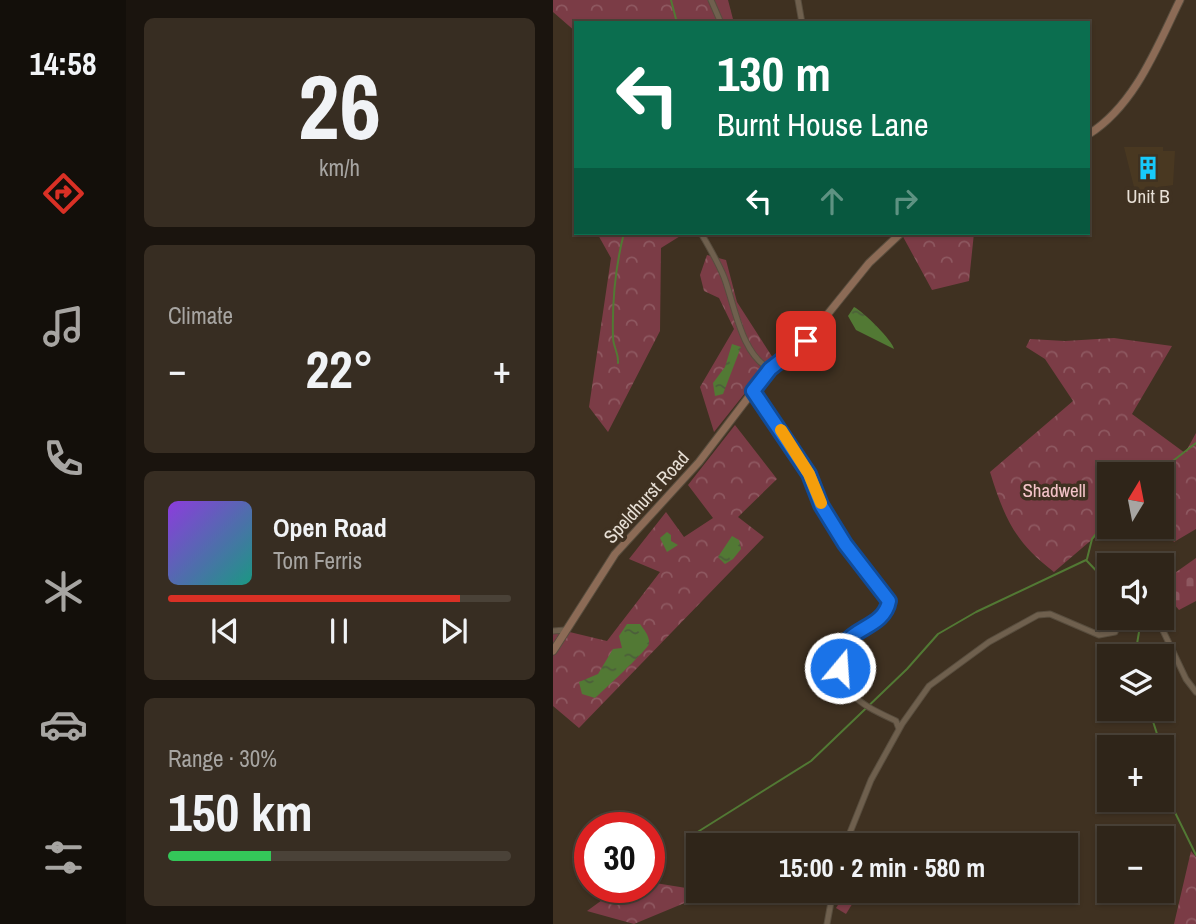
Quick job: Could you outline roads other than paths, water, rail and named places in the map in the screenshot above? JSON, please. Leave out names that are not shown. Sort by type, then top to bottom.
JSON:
[{"type":"street","points":[[711,0],[720,21]]},
{"type":"street","points":[[798,0],[802,21]]},
{"type":"street","points":[[1090,133],[1120,107],[1151,60],[1179,0]]},
{"type":"street","points":[[702,235],[723,274],[745,336],[760,364],[760,382]]},
{"type":"street","name":"Speldhurst Road","points":[[554,649],[615,554],[699,462],[770,369],[806,341],[861,272],[899,235]]},
{"type":"street","points":[[760,364],[770,369]]},
{"type":"street","points":[[753,391],[809,474],[821,505],[845,544],[889,601],[887,612],[880,619],[867,624],[841,646],[838,653],[840,668],[850,692],[874,713],[896,721],[899,729]]},
{"type":"street","points":[[850,833],[871,780],[899,729],[929,685],[1019,623],[1049,614],[1099,635],[1116,630]]},
{"type":"street","points":[[553,631],[565,630]]},
{"type":"street","points":[[1163,630],[1186,679],[1196,692]]},
{"type":"street","points":[[553,637],[554,649]]},
{"type":"street","points":[[827,924],[831,903]]},
{"type":"water","points":[[854,307],[877,326],[894,349],[856,330],[848,316]]},
{"type":"water","points":[[732,344],[741,347],[723,394],[715,396],[713,383],[725,367]]},
{"type":"water","points":[[667,532],[671,535],[671,541],[678,545],[667,552],[660,538]]},
{"type":"water","points":[[732,536],[739,540],[741,549],[725,564],[718,557]]},
{"type":"water","points":[[627,624],[640,624],[648,636],[647,648],[595,698],[582,694],[579,682],[598,674],[613,649],[622,648],[619,636]]},
{"type":"waterway","points":[[671,0],[678,21]]},
{"type":"waterway","points":[[618,363],[613,341],[613,310],[616,272],[624,235]]},
{"type":"waterway","points":[[1171,462],[1196,443]]},
{"type":"waterway","points":[[1087,559],[1092,539],[1097,533]]},
{"type":"waterway","points":[[696,833],[811,761],[907,669],[938,634],[976,612],[1086,560],[1097,571]]},
{"type":"waterway","points":[[1137,644],[1139,630]]},
{"type":"waterway","points":[[1153,721],[1157,735]]},
{"type":"waterway","points":[[1174,810],[1196,855]]},
{"type":"place","name":"Unit B","points":[[1148,168]]},
{"type":"park label","name":"Shadwell","points":[[1054,490]]}]
